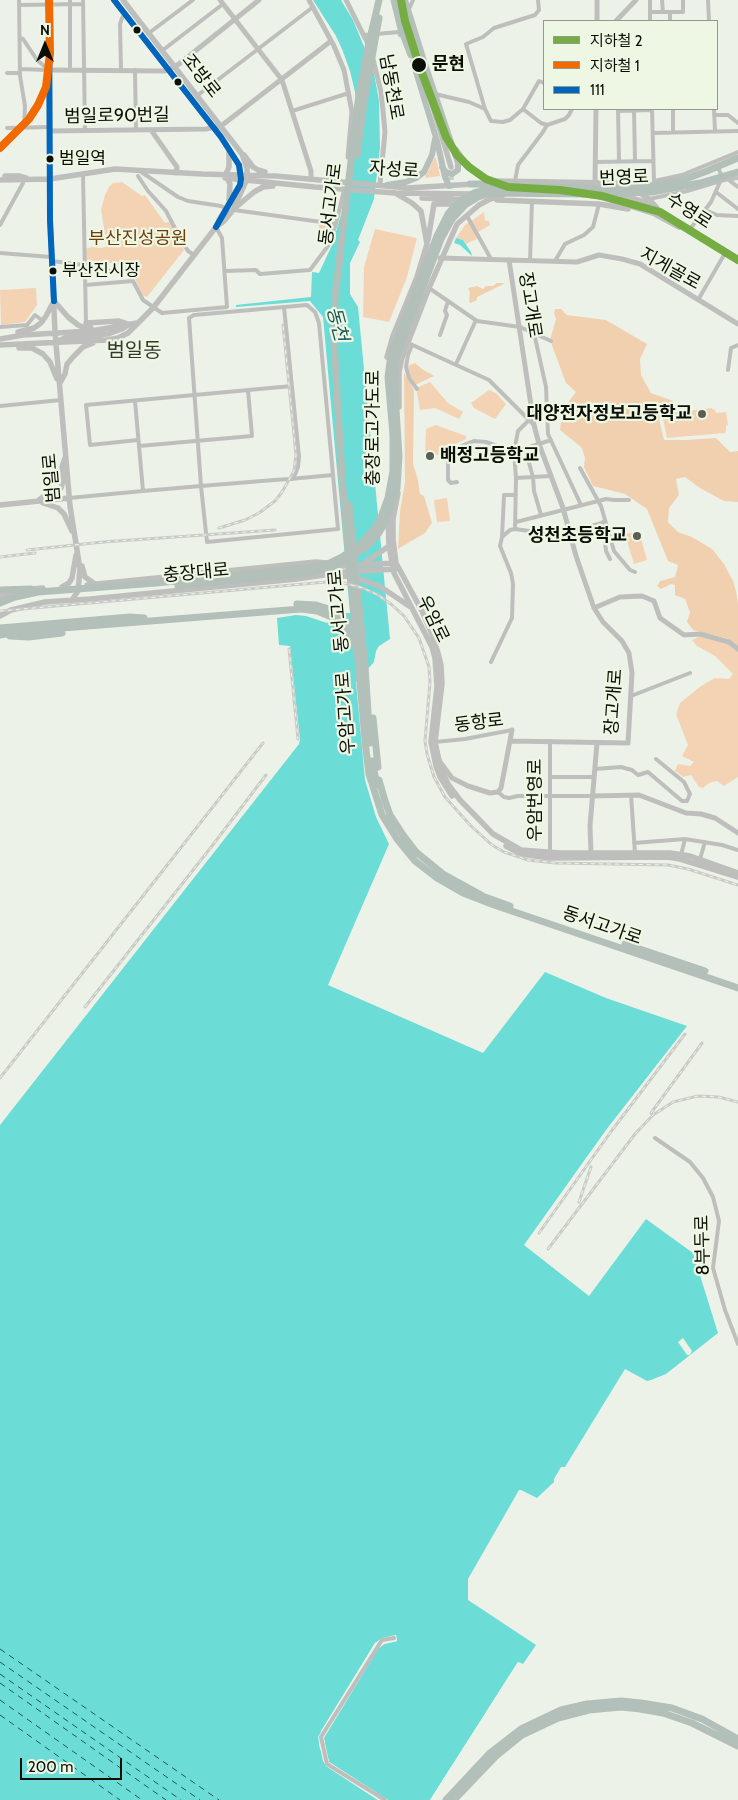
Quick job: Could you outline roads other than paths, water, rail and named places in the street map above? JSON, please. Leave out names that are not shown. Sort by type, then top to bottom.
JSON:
[{"type":"highway","name":"동서고가로","points":[[379,0],[358,102],[335,296],[334,341],[343,489],[366,750],[369,774],[382,815],[405,850],[428,872],[463,893],[738,988]]},
{"type":"highway","name":"동서고가로","points":[[384,0],[364,102],[347,231],[337,341],[341,415],[365,666],[370,747],[382,803],[390,821],[416,856],[452,883],[483,896],[738,983]]},
{"type":"highway","points":[[393,0],[412,58]]},
{"type":"highway","name":"번영로","points":[[559,188],[619,188],[683,180],[738,158]]},
{"type":"highway","name":"번영로","points":[[506,194],[586,194],[650,198],[738,172]]},
{"type":"highway","points":[[470,184],[656,183]]},
{"type":"highway","name":"충장로고가도로","points":[[0,603],[15,597],[38,592],[243,580],[328,564],[360,545],[380,520],[388,498],[393,471],[393,435],[388,377],[391,354],[437,236],[448,214],[461,200],[474,193],[489,189],[511,186],[559,188]]},
{"type":"highway","name":"충장로고가도로","points":[[0,609],[16,601],[38,597],[156,585],[229,575],[259,576],[310,573],[331,568],[364,549],[385,523],[397,488],[399,456],[394,378],[397,356],[441,239],[458,211],[478,197],[490,193],[506,194]]},
{"type":"highway","points":[[506,194],[544,197],[650,198]]},
{"type":"highway","points":[[198,572],[229,575]]},
{"type":"highway","points":[[200,588],[243,580]]},
{"type":"highway","points":[[0,590],[31,589]]},
{"type":"highway","name":"우암고가로","points":[[0,636],[298,604],[316,605],[332,610],[341,615],[354,627],[365,650],[371,689],[378,769],[381,788],[390,815],[406,839],[428,863],[443,874],[483,896]]},
{"type":"highway","name":"우암고가로","points":[[152,620],[301,609],[310,609],[334,618],[355,644],[366,773],[375,807],[389,835],[408,859],[431,880],[461,896],[480,903],[494,905]]},
{"type":"highway","points":[[0,629],[130,617],[152,620]]},
{"type":"highway","points":[[0,636],[29,637],[131,625],[152,620]]},
{"type":"highway","points":[[446,1800],[490,1753],[521,1729],[561,1710],[587,1704],[620,1701],[672,1708],[702,1719],[738,1738]]},
{"type":"highway","points":[[454,1800],[496,1756],[522,1735],[558,1718],[589,1710],[621,1707],[640,1708],[662,1713],[692,1723],[738,1747]]},
{"type":"main road","name":"조방로","points":[[114,0],[228,147],[244,177]]},
{"type":"main road","name":"조방로","points":[[123,0],[242,154],[244,177]]},
{"type":"main road","points":[[393,0],[399,32]]},
{"type":"main road","points":[[398,0],[412,58],[436,136],[442,167],[458,209],[457,224],[430,288],[410,343]]},
{"type":"main road","points":[[405,0],[423,58],[451,167]]},
{"type":"main road","points":[[49,2],[50,179],[55,332]]},
{"type":"main road","points":[[412,58],[433,95],[452,142],[458,163],[456,173],[449,174],[442,167]]},
{"type":"main road","points":[[387,185],[406,182],[424,172],[432,155],[436,136]]},
{"type":"main road","points":[[452,142],[465,162],[494,183],[515,181],[616,183],[650,198],[658,212]]},
{"type":"main road","points":[[228,147],[229,167],[226,176],[230,184],[229,202]]},
{"type":"main road","points":[[242,154],[258,170],[276,176]]},
{"type":"main road","points":[[0,182],[50,179],[115,169],[139,173],[244,177]]},
{"type":"main road","points":[[0,176],[18,176],[33,180]]},
{"type":"main road","name":"자성로","points":[[244,177],[276,176],[419,188],[449,186]]},
{"type":"main road","points":[[0,345],[98,341],[118,338],[128,333],[153,308],[216,227],[244,177]]},
{"type":"main road","points":[[233,210],[244,177]]},
{"type":"main road","name":"자성로","points":[[244,177],[285,184],[397,193]]},
{"type":"main road","points":[[0,182],[23,183],[33,180]]},
{"type":"main road","points":[[216,227],[233,210],[262,187],[285,184]]},
{"type":"main road","name":"수영로","points":[[449,186],[470,184],[505,188],[600,191],[631,197],[650,198]]},
{"type":"main road","name":"수영로","points":[[473,194],[512,190],[595,195],[632,207],[658,212],[690,230],[738,263]]},
{"type":"main road","name":"수영로","points":[[397,193],[413,197],[455,197],[599,204],[658,212],[738,263]]},
{"type":"main road","name":"우암로","points":[[397,193],[421,211],[426,244],[418,277],[387,355],[386,380],[390,434],[389,546],[398,582],[432,647],[435,658],[437,686],[431,742],[440,778],[460,807],[490,837],[521,854],[680,859],[699,863],[738,877]]},
{"type":"main road","points":[[455,197],[473,194],[506,194]]},
{"type":"main road","points":[[457,224],[478,205],[506,194]]},
{"type":"main road","points":[[632,207],[640,208],[650,198]]},
{"type":"main road","points":[[426,244],[434,204],[449,204],[456,206],[458,209]]},
{"type":"main road","points":[[393,336],[407,321],[447,218]]},
{"type":"main road","points":[[0,338],[34,328],[43,320],[54,301]]},
{"type":"main road","points":[[54,301],[68,317],[85,328],[105,329]]},
{"type":"main road","points":[[86,322],[120,321],[130,324]]},
{"type":"main road","points":[[407,321],[410,343]]},
{"type":"main road","points":[[0,338],[105,329],[136,323]]},
{"type":"main road","points":[[56,343],[65,338],[108,334],[130,324]]},
{"type":"main road","name":"범일로","points":[[55,332],[69,498],[76,553]]},
{"type":"main road","points":[[60,383],[65,374],[67,364],[74,356],[83,347],[98,341]]},
{"type":"main road","name":"우암로","points":[[410,343],[402,358],[400,372],[401,466],[400,485],[393,519],[394,566],[422,611],[434,637],[440,659],[442,684],[435,742],[438,759],[448,784],[460,800],[493,834],[522,850],[550,855]]},
{"type":"main road","points":[[8,345],[38,350],[50,362],[60,383]]},
{"type":"main road","points":[[36,502],[43,497],[55,494],[61,488],[63,481],[62,467],[66,455]]},
{"type":"main road","points":[[0,505],[69,498]]},
{"type":"main road","points":[[36,502],[58,508],[64,514],[73,534]]},
{"type":"main road","points":[[361,565],[389,546]]},
{"type":"main road","points":[[76,553],[85,577],[95,584]]},
{"type":"main road","points":[[62,587],[69,583],[72,578],[76,553]]},
{"type":"main road","points":[[72,600],[79,586],[79,561]]},
{"type":"main road","name":"충장대로","points":[[0,599],[31,589],[79,586],[198,572],[316,562],[344,571],[361,565],[383,567]]},
{"type":"main road","name":"충장대로","points":[[0,616],[27,605],[45,602],[297,579],[344,571],[394,566]]},
{"type":"main road","points":[[344,571],[381,587],[413,609]]},
{"type":"main road","points":[[87,585],[86,592],[90,599]]},
{"type":"main road","name":"우암로","points":[[591,855],[635,853],[681,855],[700,859],[738,873]]},
{"type":"street","points":[[143,37],[193,0]]},
{"type":"street","points":[[7,73],[49,70],[168,70],[175,67],[259,0]]},
{"type":"street","points":[[309,0],[339,56],[349,94],[352,112],[346,182]]},
{"type":"street","name":"남동천로","points":[[346,0],[364,34],[377,71],[384,111],[384,132],[378,184]]},
{"type":"street","points":[[408,12],[413,0]]},
{"type":"street","points":[[538,0],[539,10],[535,15],[494,28],[482,37],[466,44],[485,109],[491,121],[503,122],[510,120],[523,109],[539,81],[543,83]]},
{"type":"street","points":[[597,20],[597,3],[603,0]]},
{"type":"street","points":[[617,20],[636,0]]},
{"type":"street","points":[[650,0],[650,20]]},
{"type":"street","points":[[662,0],[663,12]]},
{"type":"street","points":[[650,12],[683,12],[683,0]]},
{"type":"street","points":[[708,0],[708,20]]},
{"type":"street","points":[[24,127],[25,106],[20,71],[20,2],[83,2],[85,131]]},
{"type":"street","points":[[70,2],[70,70]]},
{"type":"street","points":[[163,50],[221,2],[282,80],[311,171],[310,179]]},
{"type":"street","points":[[198,95],[313,7]]},
{"type":"street","points":[[670,12],[670,20]]},
{"type":"street","points":[[122,70],[120,24],[125,14]]},
{"type":"street","points":[[364,34],[399,32],[412,58]]},
{"type":"street","points":[[20,38],[23,38],[37,60],[49,70]]},
{"type":"street","points":[[221,126],[331,41]]},
{"type":"street","points":[[135,70],[136,130]]},
{"type":"street","points":[[292,111],[349,94]]},
{"type":"street","points":[[433,95],[469,102],[485,109]]},
{"type":"street","points":[[523,109],[546,125],[565,120],[572,110]]},
{"type":"street","points":[[595,182],[596,110]]},
{"type":"street","points":[[619,162],[618,110],[634,110],[636,162]]},
{"type":"street","points":[[652,110],[653,161],[656,183],[682,175],[738,152]]},
{"type":"street","points":[[673,110],[673,132]]},
{"type":"street","points":[[714,110],[715,131]]},
{"type":"street","points":[[714,115],[728,115],[738,124]]},
{"type":"street","points":[[515,181],[518,165],[543,132],[546,125]]},
{"type":"street","name":"범일로90번길","points":[[50,129],[85,131],[151,130],[214,128],[221,126]]},
{"type":"street","points":[[7,128],[50,129]]},
{"type":"street","points":[[151,130],[177,167],[176,173]]},
{"type":"street","points":[[653,133],[738,131]]},
{"type":"street","points":[[595,162],[653,161]]},
{"type":"street","points":[[690,230],[705,210],[722,181],[715,162]]},
{"type":"street","points":[[139,173],[183,199],[225,208]]},
{"type":"street","points":[[139,173],[148,191],[166,211],[181,240],[194,255]]},
{"type":"street","points":[[83,175],[86,322]]},
{"type":"street","points":[[650,198],[738,178]]},
{"type":"street","points":[[730,180],[738,187]]},
{"type":"street","points":[[0,225],[23,183]]},
{"type":"street","points":[[224,271],[256,270],[260,274],[310,270],[328,246],[345,190]]},
{"type":"street","points":[[716,192],[738,208]]},
{"type":"street","points":[[530,260],[532,201]]},
{"type":"street","points":[[555,261],[565,244],[584,235],[593,227],[599,204]]},
{"type":"street","points":[[233,210],[336,224]]},
{"type":"street","points":[[705,210],[717,215],[738,216]]},
{"type":"street","points":[[467,216],[491,259]]},
{"type":"street","points":[[85,285],[133,281],[143,300],[162,313],[227,307],[222,238],[216,227]]},
{"type":"street","points":[[0,253],[52,259],[108,270]]},
{"type":"street","name":"지게골로","points":[[423,257],[577,262],[599,255],[622,259],[640,264],[738,324]]},
{"type":"street","points":[[698,300],[724,255]]},
{"type":"street","name":"장고개로","points":[[509,260],[534,425],[539,444],[563,508],[582,576],[594,608],[603,622],[622,641],[629,653],[632,673],[628,743],[510,741]]},
{"type":"street","points":[[430,288],[476,320],[520,327],[551,341]]},
{"type":"street","points":[[440,335],[447,315],[445,311],[448,301]]},
{"type":"street","points":[[307,305],[311,307],[318,317],[338,529],[207,542],[189,320],[191,316],[284,307],[307,305]]},
{"type":"street","points":[[284,307],[299,457],[298,467],[293,479]]},
{"type":"street","points":[[0,328],[27,325],[35,315],[43,320]]},
{"type":"street","points":[[456,364],[476,320]]},
{"type":"street","points":[[534,333],[546,387],[548,434],[581,505]]},
{"type":"street","points":[[393,336],[489,380],[534,425]]},
{"type":"street","points":[[410,343],[406,367],[409,378],[418,389]]},
{"type":"street","points":[[728,370],[731,348],[738,345]]},
{"type":"street","points":[[138,440],[90,444],[86,405],[292,386]]},
{"type":"street","points":[[139,446],[252,436],[248,390]]},
{"type":"street","points":[[0,406],[60,400]]},
{"type":"street","points":[[135,401],[143,491]]},
{"type":"street","points":[[515,528],[516,478],[514,452],[518,430],[529,420]]},
{"type":"street","points":[[457,482],[451,483],[448,480],[448,456],[453,450],[466,444],[479,441],[486,442],[514,452],[551,440]]},
{"type":"street","points":[[525,449],[541,515]]},
{"type":"street","points":[[580,468],[598,501],[614,550],[630,570],[635,572]]},
{"type":"street","points":[[69,498],[333,475]]},
{"type":"street","points":[[516,478],[550,476]]},
{"type":"street","points":[[491,662],[512,618],[513,584],[511,573],[500,546],[504,495],[516,495]]},
{"type":"street","points":[[516,522],[606,498],[629,500]]},
{"type":"street","points":[[502,537],[515,528],[544,533],[569,532],[603,521]]},
{"type":"street","points":[[603,521],[606,551],[610,559]]},
{"type":"street","points":[[0,594],[15,593]]},
{"type":"street","points":[[594,608],[620,597],[642,596],[654,601],[660,618],[684,635],[700,634],[729,642],[738,649]]},
{"type":"street","points":[[632,696],[690,673]]},
{"type":"street","name":"동항로","points":[[435,742],[465,739],[512,730],[501,788],[498,792]]},
{"type":"street","name":"우암번영로","points":[[550,742],[550,855]]},
{"type":"street","name":"장고개로","points":[[591,855],[590,826],[597,743]]},
{"type":"street","points":[[438,759],[452,778],[468,786],[490,793],[498,792],[509,798],[518,796],[639,795],[686,813],[715,818],[738,833]]},
{"type":"street","points":[[595,769],[616,767],[630,770],[638,775],[650,773],[682,801],[687,801],[690,794],[684,782],[656,759]]},
{"type":"street","points":[[550,777],[594,776]]},
{"type":"street","points":[[631,795],[635,853]]},
{"type":"street","points":[[634,843],[685,839],[722,845],[738,850]]},
{"type":"street","points":[[681,855],[685,839]]},
{"type":"street","points":[[700,859],[705,842]]},
{"type":"street","name":"8부두로","points":[[655,1138],[690,1162],[703,1178],[712,1196],[719,1221],[713,1268],[724,1310],[738,1344]]},
{"type":"street","points":[[385,1800],[327,1764],[321,1737],[382,1640],[394,1638]]},
{"type":"street","points":[[686,1718],[692,1716],[703,1718],[738,1738]]},
{"type":"street","points":[[704,1731],[738,1747]]},
{"type":"water","name":"동천","points":[[313,0],[341,0],[353,20],[373,68],[379,101],[380,148],[374,199],[358,240],[360,242],[350,263],[350,294],[358,307],[390,639],[379,646],[374,662],[356,682],[365,780],[376,817],[389,844],[328,985],[483,1053],[545,972],[606,998],[687,1026],[606,1130],[524,1245],[589,1296],[646,1219],[693,1253],[718,1333],[666,1374],[651,1380],[647,1381],[625,1369],[565,1467],[561,1467],[554,1482],[537,1498],[519,1490],[468,1579],[468,1600],[536,1645],[523,1664],[518,1662],[430,1800],[388,1800],[329,1762],[324,1740],[324,1736],[378,1649],[384,1644],[397,1641],[396,1635],[375,1643],[321,1731],[319,1745],[326,1766],[378,1800],[0,1800],[0,1125],[299,744],[290,646],[279,645],[277,618],[296,615],[306,616],[327,623],[335,616],[350,613],[323,317],[310,301],[236,307],[236,305],[311,297],[312,272],[319,273],[332,245],[347,194],[356,106],[355,92],[342,49]]},
{"type":"water","points":[[456,238],[463,240],[472,256],[460,245],[454,243]]},
{"type":"tunnel","points":[[451,171],[451,197]]},
{"type":"railway","points":[[219,528],[245,520],[259,513],[275,501],[294,471],[296,455],[283,325]]},
{"type":"railway","points":[[27,550],[103,542],[275,530]]},
{"type":"railway","points":[[0,557],[35,553]]},
{"type":"railway","points":[[0,611],[326,582],[344,583],[363,588],[391,604],[404,616],[419,638],[429,667],[430,682],[425,741],[434,777],[445,797],[470,825],[492,845],[504,852],[528,860],[555,863],[668,865],[688,869],[738,885]]},
{"type":"railway","points":[[289,649],[298,739]]},
{"type":"railway","points":[[0,1078],[263,743]]},
{"type":"railway","points":[[85,1007],[266,775]]},
{"type":"railway","points":[[539,1233],[610,1133],[685,1034]]},
{"type":"railway","points":[[651,1113],[702,1043]]},
{"type":"railway","points":[[548,1249],[635,1134],[653,1115],[673,1102],[698,1096],[719,1097],[738,1102]]},
{"type":"railway","points":[[579,1202],[591,1167]]},
{"type":"metro line","name":"1","points":[[0,148],[29,119],[46,87],[50,53],[49,0]]},
{"type":"metro line","name":"2","points":[[401,0],[405,21],[419,65],[446,137],[457,155],[469,167],[486,179],[508,187],[560,190],[602,196],[660,212],[738,260]]},
{"type":"place","name":"문현","points":[[419,65]]},
{"type":"place","name":"범일역","points":[[50,159]]},
{"type":"place","name":"부산진시장","points":[[53,271]]},
{"type":"place","name":"대양전자정보고등학교","points":[[702,414]]},
{"type":"place","name":"배정고등학교","points":[[430,456]]},
{"type":"place","name":"성천초등학교","points":[[637,536]]},
{"type":"district","name":"범일동","points":[[134,351]]},
{"type":"park label","name":"부산진성공원","points":[[138,239]]}]
